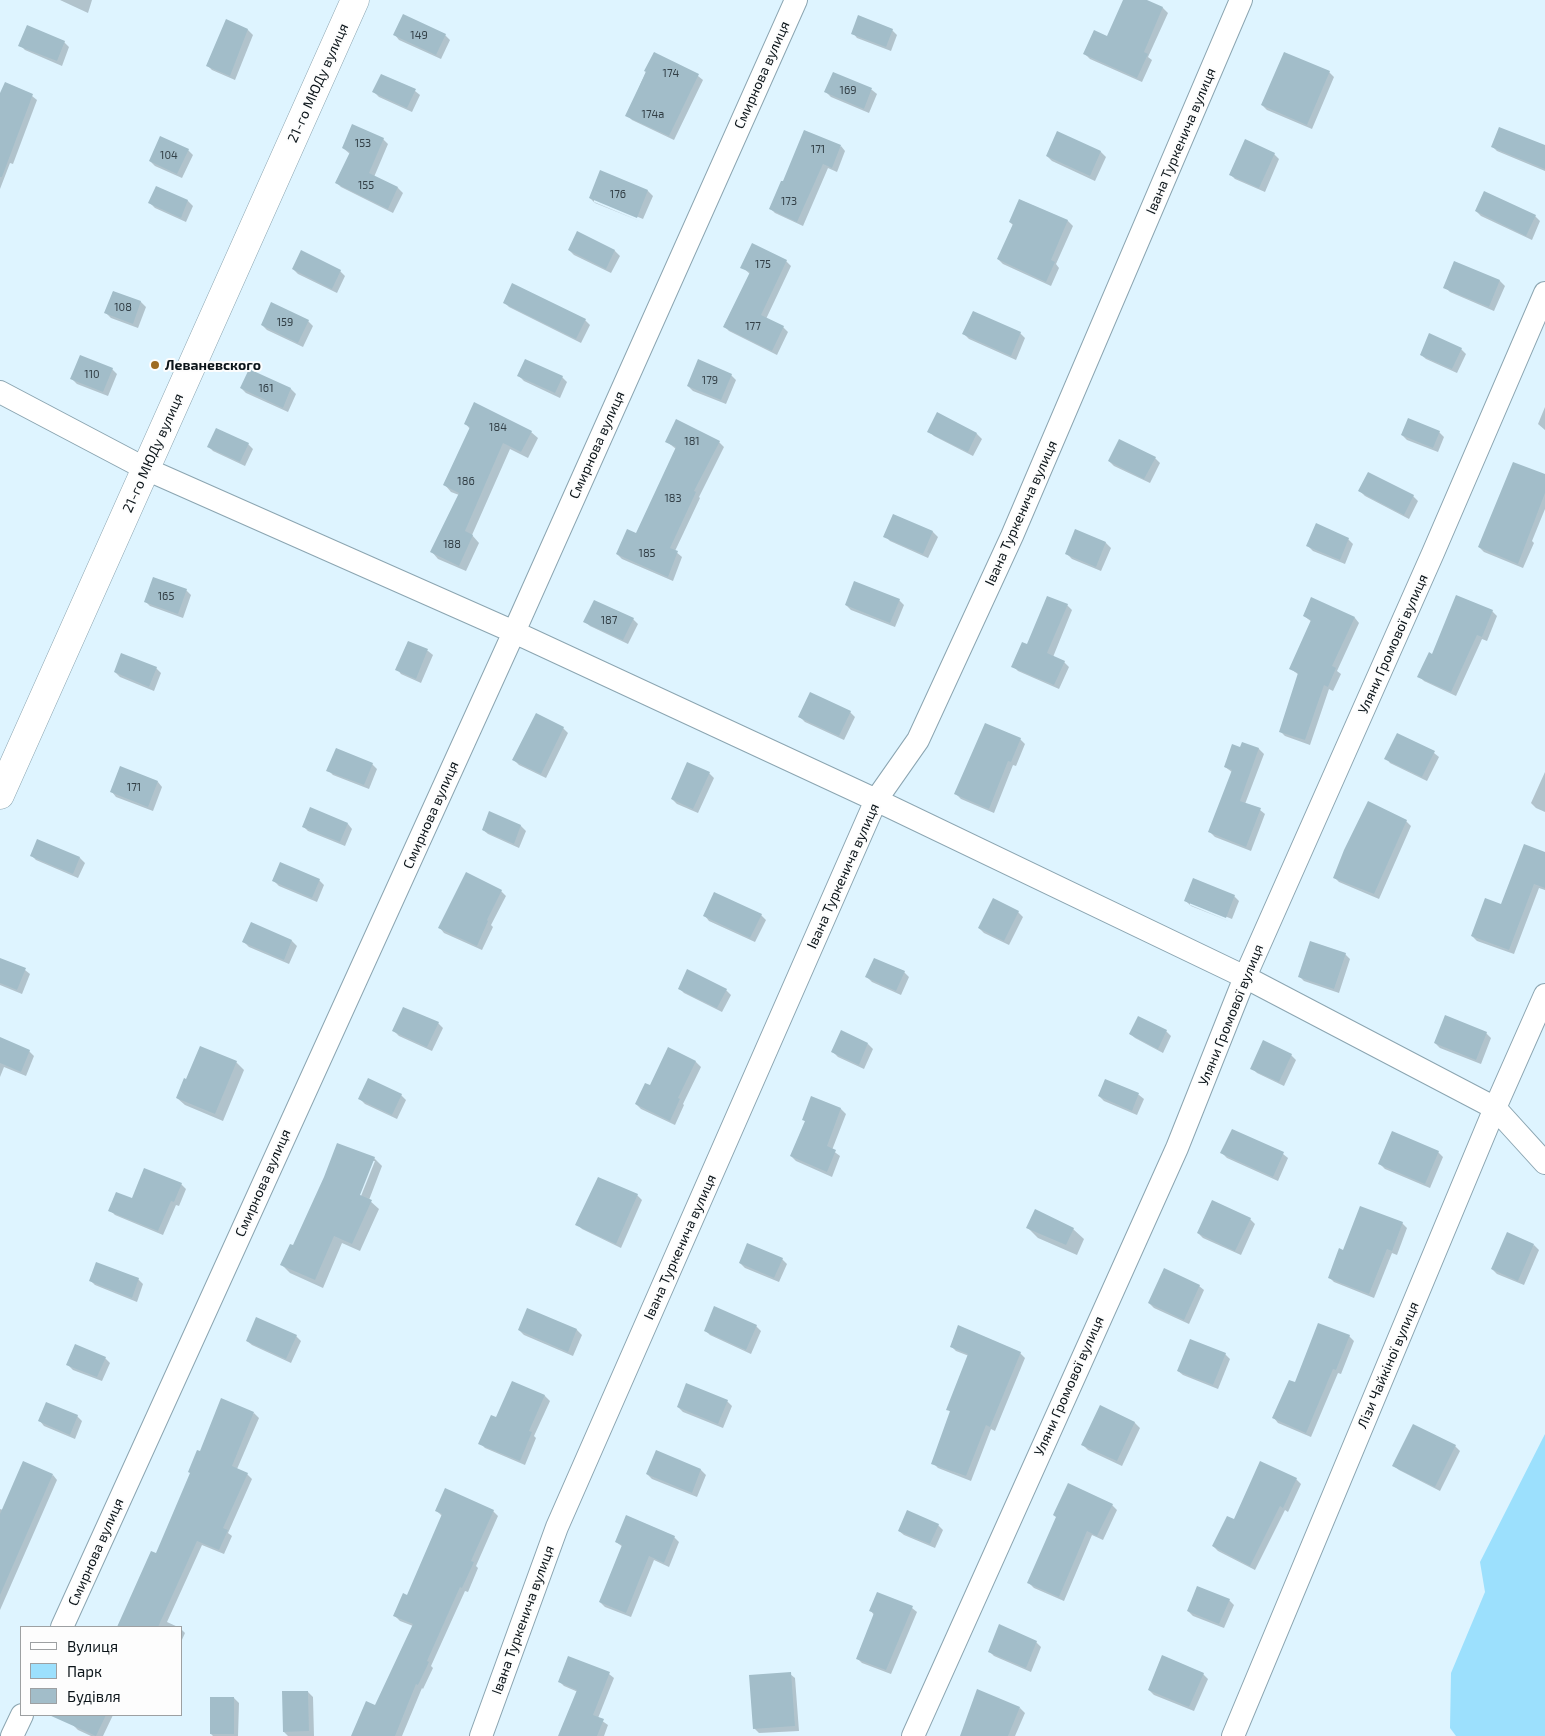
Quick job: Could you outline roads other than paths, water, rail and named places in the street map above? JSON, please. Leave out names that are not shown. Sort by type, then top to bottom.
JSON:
[{"type":"street","name":"21-го МЮДу вулиця","points":[[0,795],[355,0]]},
{"type":"street","name":"Смирнова вулиця","points":[[62,1626],[514,632],[796,0]]},
{"type":"street","name":"Івана Туркенича вулиця","points":[[481,1736],[557,1527],[876,800],[918,740],[1012,536],[1242,0]]},
{"type":"street","name":"Уляни Громової вулиця","points":[[912,1736],[1176,1148],[1245,977],[1429,562],[1545,293]]},
{"type":"street","points":[[0,392],[146,469],[514,632],[876,800],[1245,977],[1495,1108],[1545,1164]]},
{"type":"street","name":"Лізи Чайкіної вулиця","points":[[1233,1736],[1495,1108],[1545,994]]},
{"type":"street","points":[[12,1736],[22,1716]]},
{"type":"place","name":"Леваневского","points":[[155,365]]}]
